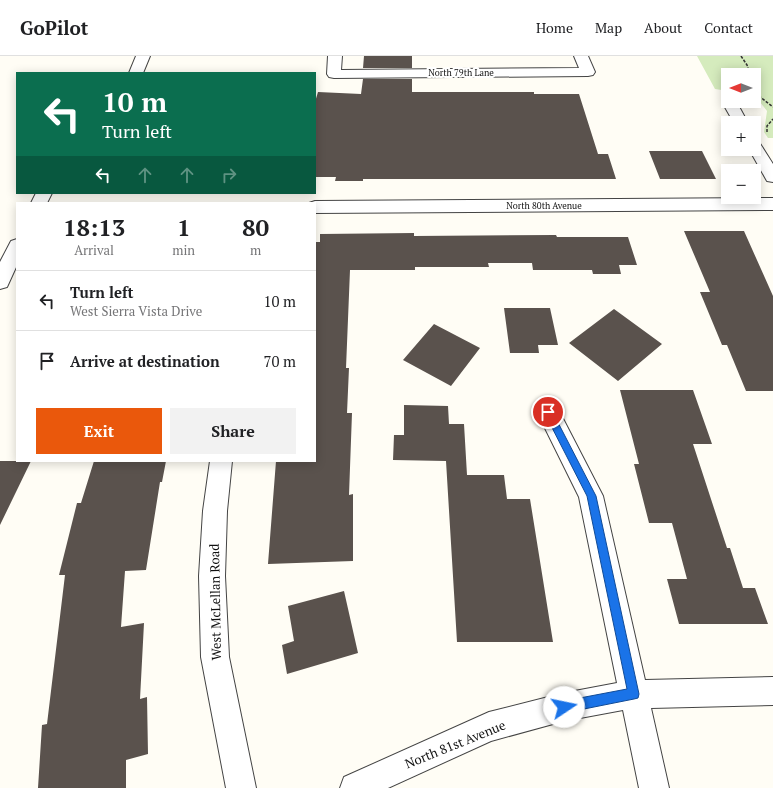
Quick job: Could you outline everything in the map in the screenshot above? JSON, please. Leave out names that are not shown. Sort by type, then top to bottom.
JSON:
[{"type":"street","points":[[136,72],[143,56]]},
{"type":"street","name":"North 79th Lane","points":[[335,56],[334,74],[588,72],[581,56]]},
{"type":"street","points":[[761,156],[773,177]]},
{"type":"street","name":"North 80th Avenue","points":[[316,207],[773,204]]},
{"type":"street","points":[[0,282],[16,248]]},
{"type":"street","points":[[548,412],[591,496],[654,788]]},
{"type":"street","name":"West McLellan Road","points":[[221,462],[215,511],[212,576],[214,657],[241,788]]},
{"type":"street","name":"North 81st Avenue","points":[[355,788],[398,767],[489,727],[564,707],[634,694],[773,691]]},
{"type":"path","points":[[741,56],[748,68]]},
{"type":"path","points":[[761,98],[773,107]]},
{"type":"green space","points":[[697,56],[773,56],[773,138],[768,138],[764,132],[767,111],[761,103],[761,68],[721,68],[721,90],[715,89]]},
{"type":"building","points":[[364,56],[412,56],[412,68],[363,68]]},
{"type":"building","points":[[363,79],[412,79],[412,92],[534,92],[534,94],[579,94],[598,154],[608,154],[616,179],[363,179],[363,181],[335,181],[336,177],[316,177],[316,99],[318,92],[361,94]]},
{"type":"building","points":[[649,151],[702,151],[716,179],[660,179]]},
{"type":"building","points":[[684,231],[744,231],[773,296],[773,391],[746,391],[727,345],[722,345],[700,292],[710,292]]},
{"type":"building","points":[[414,233],[414,236],[556,235],[557,237],[628,237],[637,265],[619,265],[621,274],[593,274],[592,270],[533,270],[532,263],[488,263],[489,267],[415,267],[415,270],[350,270],[346,368],[349,368],[347,413],[352,413],[349,495],[353,494],[353,561],[268,564],[276,462],[316,462],[316,242],[320,242],[320,234]]},
{"type":"building","points":[[504,308],[550,308],[558,345],[538,345],[539,353],[510,353]]},
{"type":"building","points":[[614,309],[662,344],[618,381],[569,343]]},
{"type":"building","points":[[434,324],[480,348],[451,386],[403,360]]},
{"type":"building","points":[[620,390],[693,390],[712,444],[693,444],[727,548],[730,548],[743,588],[755,588],[768,624],[679,624],[667,579],[687,579],[672,523],[649,523],[634,464],[639,464]]},
{"type":"building","points":[[404,405],[448,406],[449,424],[464,424],[467,475],[504,475],[507,499],[530,499],[553,642],[457,642],[446,461],[393,460],[394,435],[404,435]]},
{"type":"building","points":[[0,461],[31,462],[0,525]]},
{"type":"building","points":[[94,462],[166,462],[162,482],[160,482],[146,570],[125,571],[121,627],[144,623],[140,699],[147,697],[148,754],[126,760],[126,788],[38,788],[42,725],[47,724],[65,575],[59,575],[77,503],[81,503]]},
{"type":"building","points":[[344,591],[358,653],[287,674],[282,645],[294,641],[288,606]]},
{"type":"route","points":[[548,412],[591,496],[634,694],[564,707]]}]
